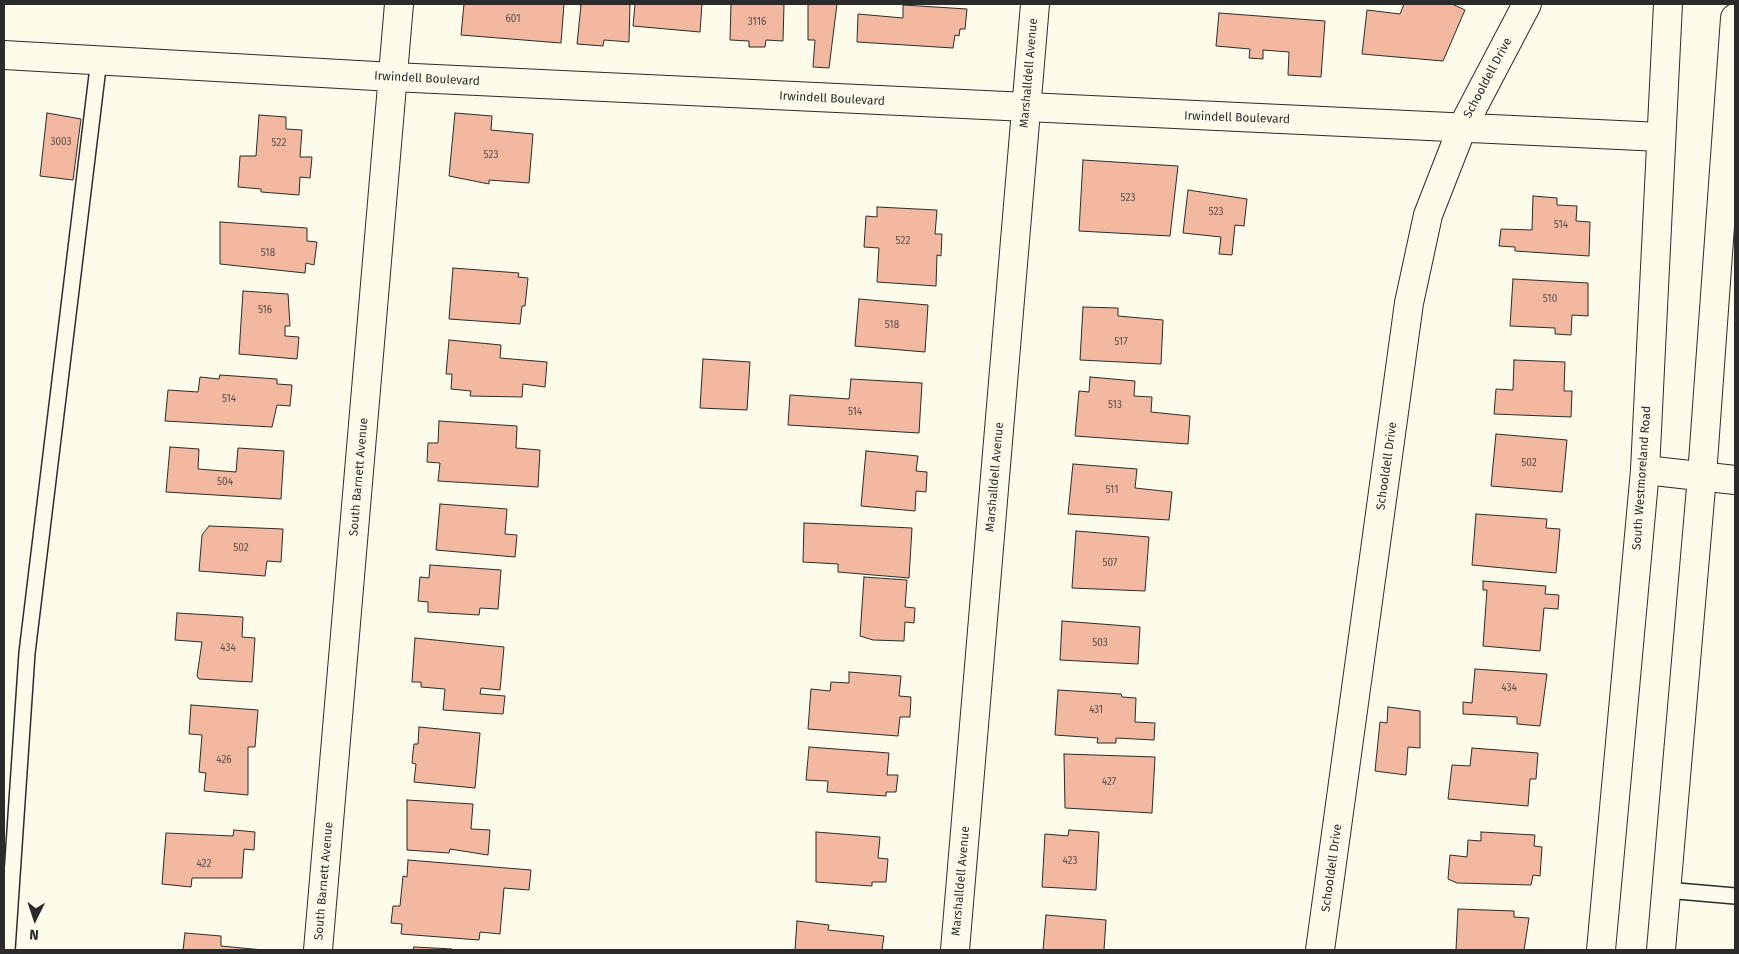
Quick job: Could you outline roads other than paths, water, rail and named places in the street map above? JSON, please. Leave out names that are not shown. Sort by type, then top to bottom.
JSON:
[{"type":"street","name":"South Barnett Avenue","points":[[318,950],[399,4]]},
{"type":"street","name":"Marshalldell Avenue","points":[[955,950],[1035,4]]},
{"type":"street","name":"Schooldell Drive","points":[[1320,950],[1409,303],[1428,215],[1462,128],[1527,4]]},
{"type":"street","name":"South Westmoreland Road","points":[[1601,950],[1644,470],[1668,4]]},
{"type":"street","points":[[1660,950],[1702,476],[1735,18]]},
{"type":"street","name":"Irwindell Boulevard","points":[[4,54],[393,78],[1660,137]]},
{"type":"street","points":[[1644,470],[1735,480]]},
{"type":"lane","points":[[7,950],[27,654],[99,59]]},
{"type":"lane","points":[[1666,890],[1735,896]]}]
